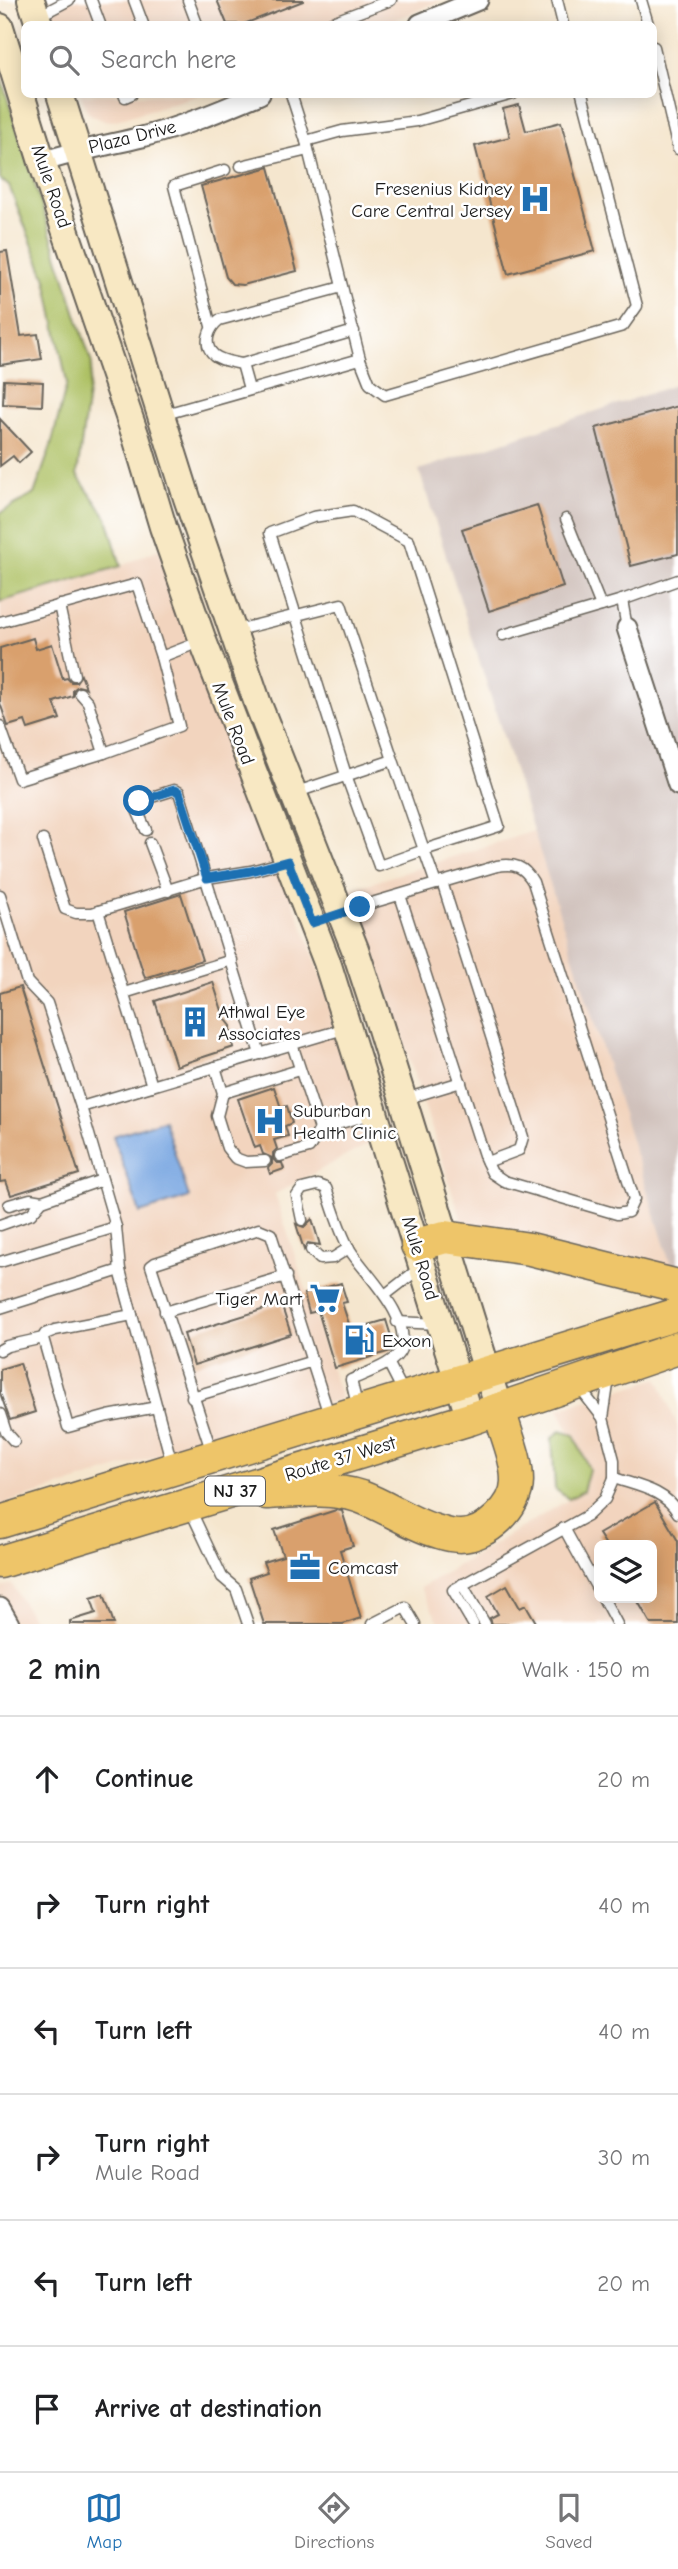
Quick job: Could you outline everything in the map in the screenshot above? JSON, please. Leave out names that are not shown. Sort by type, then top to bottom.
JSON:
[{"type":"highway","points":[[429,1249],[530,1249],[678,1286]]},
{"type":"highway","name":"Route 37 West","points":[[0,1522],[678,1314]]},
{"type":"highway","name":"Route 37 West","points":[[0,1562],[484,1414],[610,1371],[675,1354]]},
{"type":"highway","points":[[220,1495],[327,1490],[361,1497],[437,1532],[461,1536],[496,1521],[507,1508],[517,1485],[516,1464],[484,1414]]},
{"type":"main road","name":"Mule Road","points":[[0,27],[21,94]]},
{"type":"main road","name":"Mule Road","points":[[22,98],[203,641],[312,923],[375,1113],[429,1249],[488,1373],[484,1414]]},
{"type":"main road","name":"Mule Road","points":[[61,98],[161,415],[233,631],[270,738],[341,912],[405,1099],[441,1324],[458,1383],[484,1414]]},
{"type":"main road","points":[[203,641],[233,631]]},
{"type":"main road","points":[[312,923],[341,912]]},
{"type":"main road","points":[[348,1027],[377,1016]]},
{"type":"street","points":[[427,21],[478,0]]},
{"type":"street","name":"Plaza Drive","points":[[42,162],[76,150],[143,136],[222,102],[241,98]]},
{"type":"street","points":[[627,628],[678,785]]},
{"type":"street","points":[[0,1608],[9,1624]]},
{"type":"lane","points":[[35,14],[69,0]]},
{"type":"lane","points":[[91,0],[99,21]]},
{"type":"lane","points":[[134,0],[142,21]]},
{"type":"lane","points":[[188,0],[196,21]]},
{"type":"lane","points":[[335,21],[391,0]]},
{"type":"lane","points":[[557,0],[562,21]]},
{"type":"lane","points":[[641,0],[647,21]]},
{"type":"lane","points":[[657,63],[678,149]]},
{"type":"lane","points":[[292,98],[307,146],[360,359],[370,384],[385,395],[623,326],[637,306],[583,98]]},
{"type":"lane","points":[[241,166],[307,146],[342,131],[417,121],[499,98]]},
{"type":"lane","points":[[212,326],[174,186],[225,170]]},
{"type":"lane","points":[[342,286],[219,320],[208,335],[208,346],[214,355],[242,364],[354,331]]},
{"type":"lane","points":[[161,415],[360,359]]},
{"type":"lane","points":[[242,364],[249,389]]},
{"type":"lane","points":[[353,511],[410,541],[499,825],[379,866],[346,775],[296,614],[270,533],[313,517],[353,511]]},
{"type":"lane","points":[[566,519],[601,606]]},
{"type":"lane","points":[[503,635],[622,600],[678,580]]},
{"type":"lane","points":[[0,622],[137,584],[179,726],[19,779],[0,726]]},
{"type":"lane","points":[[622,600],[627,628]]},
{"type":"lane","points":[[233,631],[341,604],[424,850],[439,883],[523,1138],[519,1150],[487,1162]]},
{"type":"lane","points":[[59,605],[74,675]]},
{"type":"lane","points":[[160,657],[203,641]]},
{"type":"lane","points":[[80,693],[89,702],[104,753]]},
{"type":"lane","points":[[294,794],[393,760]]},
{"type":"lane","points":[[146,830],[136,808],[139,801],[174,790],[179,792],[260,1054]]},
{"type":"lane","points":[[43,840],[65,909],[76,913],[98,911],[207,878],[251,871],[288,861]]},
{"type":"lane","points":[[150,843],[167,891]]},
{"type":"lane","points":[[341,912],[453,879],[512,864],[527,871],[533,882],[634,1199],[628,1212],[617,1214],[504,1181],[492,1173],[400,895]]},
{"type":"lane","points":[[0,895],[27,982],[47,1003],[81,1107],[116,1227],[120,1270],[173,1469]]},
{"type":"lane","points":[[98,911],[152,1086]]},
{"type":"lane","points":[[124,993],[232,960]]},
{"type":"lane","points":[[81,1107],[348,1027]]},
{"type":"lane","points":[[292,1044],[320,1129]]},
{"type":"lane","points":[[215,1067],[223,1093],[217,1116],[230,1154],[246,1162],[265,1161]]},
{"type":"lane","points":[[223,1093],[299,1070]]},
{"type":"lane","points":[[405,1099],[461,1082]]},
{"type":"lane","points":[[280,1156],[309,1149],[320,1129],[375,1113]]},
{"type":"lane","points":[[9,1205],[30,1199],[42,1201],[102,1180]]},
{"type":"lane","points":[[302,1220],[297,1196],[302,1189],[318,1185],[327,1188],[349,1248],[385,1295],[401,1334],[401,1350],[389,1364],[351,1380],[345,1418]]},
{"type":"lane","points":[[0,1225],[31,1214],[42,1201]]},
{"type":"lane","points":[[0,1262],[116,1227]]},
{"type":"lane","points":[[213,1457],[151,1266],[259,1229],[271,1234],[313,1361],[345,1418]]},
{"type":"lane","points":[[311,1250],[320,1259],[333,1258],[349,1248]]},
{"type":"lane","points":[[385,1295],[429,1249]]},
{"type":"lane","points":[[0,1308],[120,1270]]},
{"type":"lane","points":[[165,1312],[286,1276]]},
{"type":"lane","points":[[0,1350],[43,1338],[45,1334],[55,1330],[132,1315]]},
{"type":"lane","points":[[397,1322],[441,1324]]},
{"type":"lane","points":[[43,1338],[68,1427],[156,1407]]},
{"type":"lane","points":[[192,1397],[313,1361]]},
{"type":"lane","points":[[389,1364],[407,1399]]},
{"type":"lane","points":[[472,1624],[453,1590],[587,1516],[605,1499],[614,1478],[614,1460],[603,1418],[610,1371]]},
{"type":"lane","points":[[575,1383],[603,1418]]},
{"type":"lane","points":[[0,1414],[6,1432],[14,1441]]},
{"type":"lane","points":[[614,1478],[664,1496],[678,1513]]},
{"type":"lane","points":[[189,1505],[222,1577],[236,1589],[248,1624]]},
{"type":"lane","points":[[564,1528],[594,1582]]},
{"type":"lane","points":[[462,1584],[485,1624]]},
{"type":"lane","points":[[606,1603],[617,1624]]},
{"type":"lane","points":[[372,1624],[405,1607],[415,1624]]},
{"type":"shaded area","points":[[49,0],[442,0],[393,21],[57,21]]},
{"type":"shaded area","points":[[82,98],[189,98],[113,121],[102,120],[87,111]]},
{"type":"shaded area","points":[[678,384],[678,1277],[675,1278],[419,470]]},
{"type":"shaded area","points":[[159,549],[317,964],[374,1141],[275,1194],[341,1399],[0,1505],[0,602],[121,566]]},
{"type":"shaded area","points":[[534,831],[675,1278],[462,1222],[380,969],[349,890]]},
{"type":"shaded area","points":[[658,1378],[678,1428],[678,1624],[440,1624],[420,1588],[583,1491],[588,1470],[558,1409]]},
{"type":"shaded area","points":[[12,1584],[35,1624],[0,1624],[0,1588]]},
{"type":"green space","points":[[0,75],[92,364],[77,475],[107,518],[121,566],[0,602],[0,513],[34,494],[51,446],[67,383],[46,279],[9,186],[0,179]]},
{"type":"green space","points":[[560,1431],[574,1435],[589,1469],[583,1491],[569,1499],[555,1489],[552,1438]]},
{"type":"water","points":[[164,1120],[189,1197],[140,1213],[113,1136]]},
{"type":"building","points":[[217,0],[303,0],[252,21],[226,21]]},
{"type":"building","name":"Fresenius Kidney Care Central Jersey","points":[[519,105],[526,131],[561,122],[595,251],[508,274],[475,146],[510,137],[503,109]]},
{"type":"building","points":[[269,167],[297,271],[243,285],[232,284],[226,277],[201,186]]},
{"type":"building","points":[[7,251],[21,336],[38,334],[42,359],[0,365],[0,252]]},
{"type":"building","points":[[4,380],[43,382],[42,406],[3,404]]},
{"type":"building","points":[[678,406],[678,554],[631,566],[596,428]]},
{"type":"building","points":[[0,419],[31,452],[19,463],[13,456],[0,466]]},
{"type":"building","points":[[537,505],[563,587],[489,611],[462,529]]},
{"type":"building","points":[[33,638],[36,649],[52,644],[63,679],[76,682],[81,675],[86,688],[78,686],[73,690],[73,696],[54,702],[60,719],[28,729],[25,721],[8,726],[0,703],[0,648]]},
{"type":"building","points":[[181,894],[202,960],[145,978],[124,912]]},
{"type":"building","name":"Athwal Eye Associates","points":[[213,982],[224,1017],[231,1026],[234,1047],[176,1066],[155,1001]]},
{"type":"building","points":[[20,987],[79,1174],[11,1195],[6,1181],[0,1182],[0,993]]},
{"type":"building","points":[[274,1087],[281,1108],[287,1106],[292,1123],[285,1126],[288,1136],[274,1140],[277,1149],[273,1153],[273,1159],[282,1163],[284,1169],[270,1174],[268,1168],[272,1164],[272,1158],[263,1154],[260,1146],[255,1148],[238,1099]]},
{"type":"building","points":[[312,1219],[320,1245],[308,1243],[304,1250],[296,1224],[304,1227]]},
{"type":"building","name":"Exxon","points":[[341,1283],[347,1302],[342,1303],[351,1330],[386,1320],[394,1346],[391,1351],[335,1368],[318,1311],[309,1313],[304,1294]]},
{"type":"building","points":[[281,1304],[291,1334],[194,1365],[184,1334]]},
{"type":"building","points":[[20,1363],[35,1412],[10,1420],[0,1393],[0,1369]]},
{"type":"building","points":[[655,1502],[678,1541],[678,1624],[651,1624],[639,1603],[657,1603],[657,1540],[603,1540],[599,1534]]},
{"type":"building","name":"Comcast","points":[[336,1510],[342,1511],[353,1546],[340,1550],[361,1618],[343,1624],[264,1624],[249,1578],[267,1572],[263,1562],[283,1556],[274,1530]]},
{"type":"building","points":[[507,1585],[520,1608],[526,1605],[537,1624],[492,1624],[490,1618],[498,1614],[488,1596]]},
{"type":"building","points":[[104,1594],[114,1624],[70,1624],[70,1621],[96,1613],[91,1598]]},
{"type":"place","name":"Fresenius Kidney Care Central Jersey","points":[[535,199]]},
{"type":"place","name":"Athwal Eye Associates","points":[[195,1022]]},
{"type":"place","name":"Suburban Health Clinic","points":[[270,1121]]},
{"type":"place","name":"Tiger Mart","points":[[325,1298]]},
{"type":"place","name":"Exxon","points":[[359,1340]]},
{"type":"place","name":"Comcast","points":[[305,1567]]},
{"type":"route","points":[[139,801],[174,790],[179,792],[207,878],[251,871],[288,861],[312,923],[360,907]]}]
